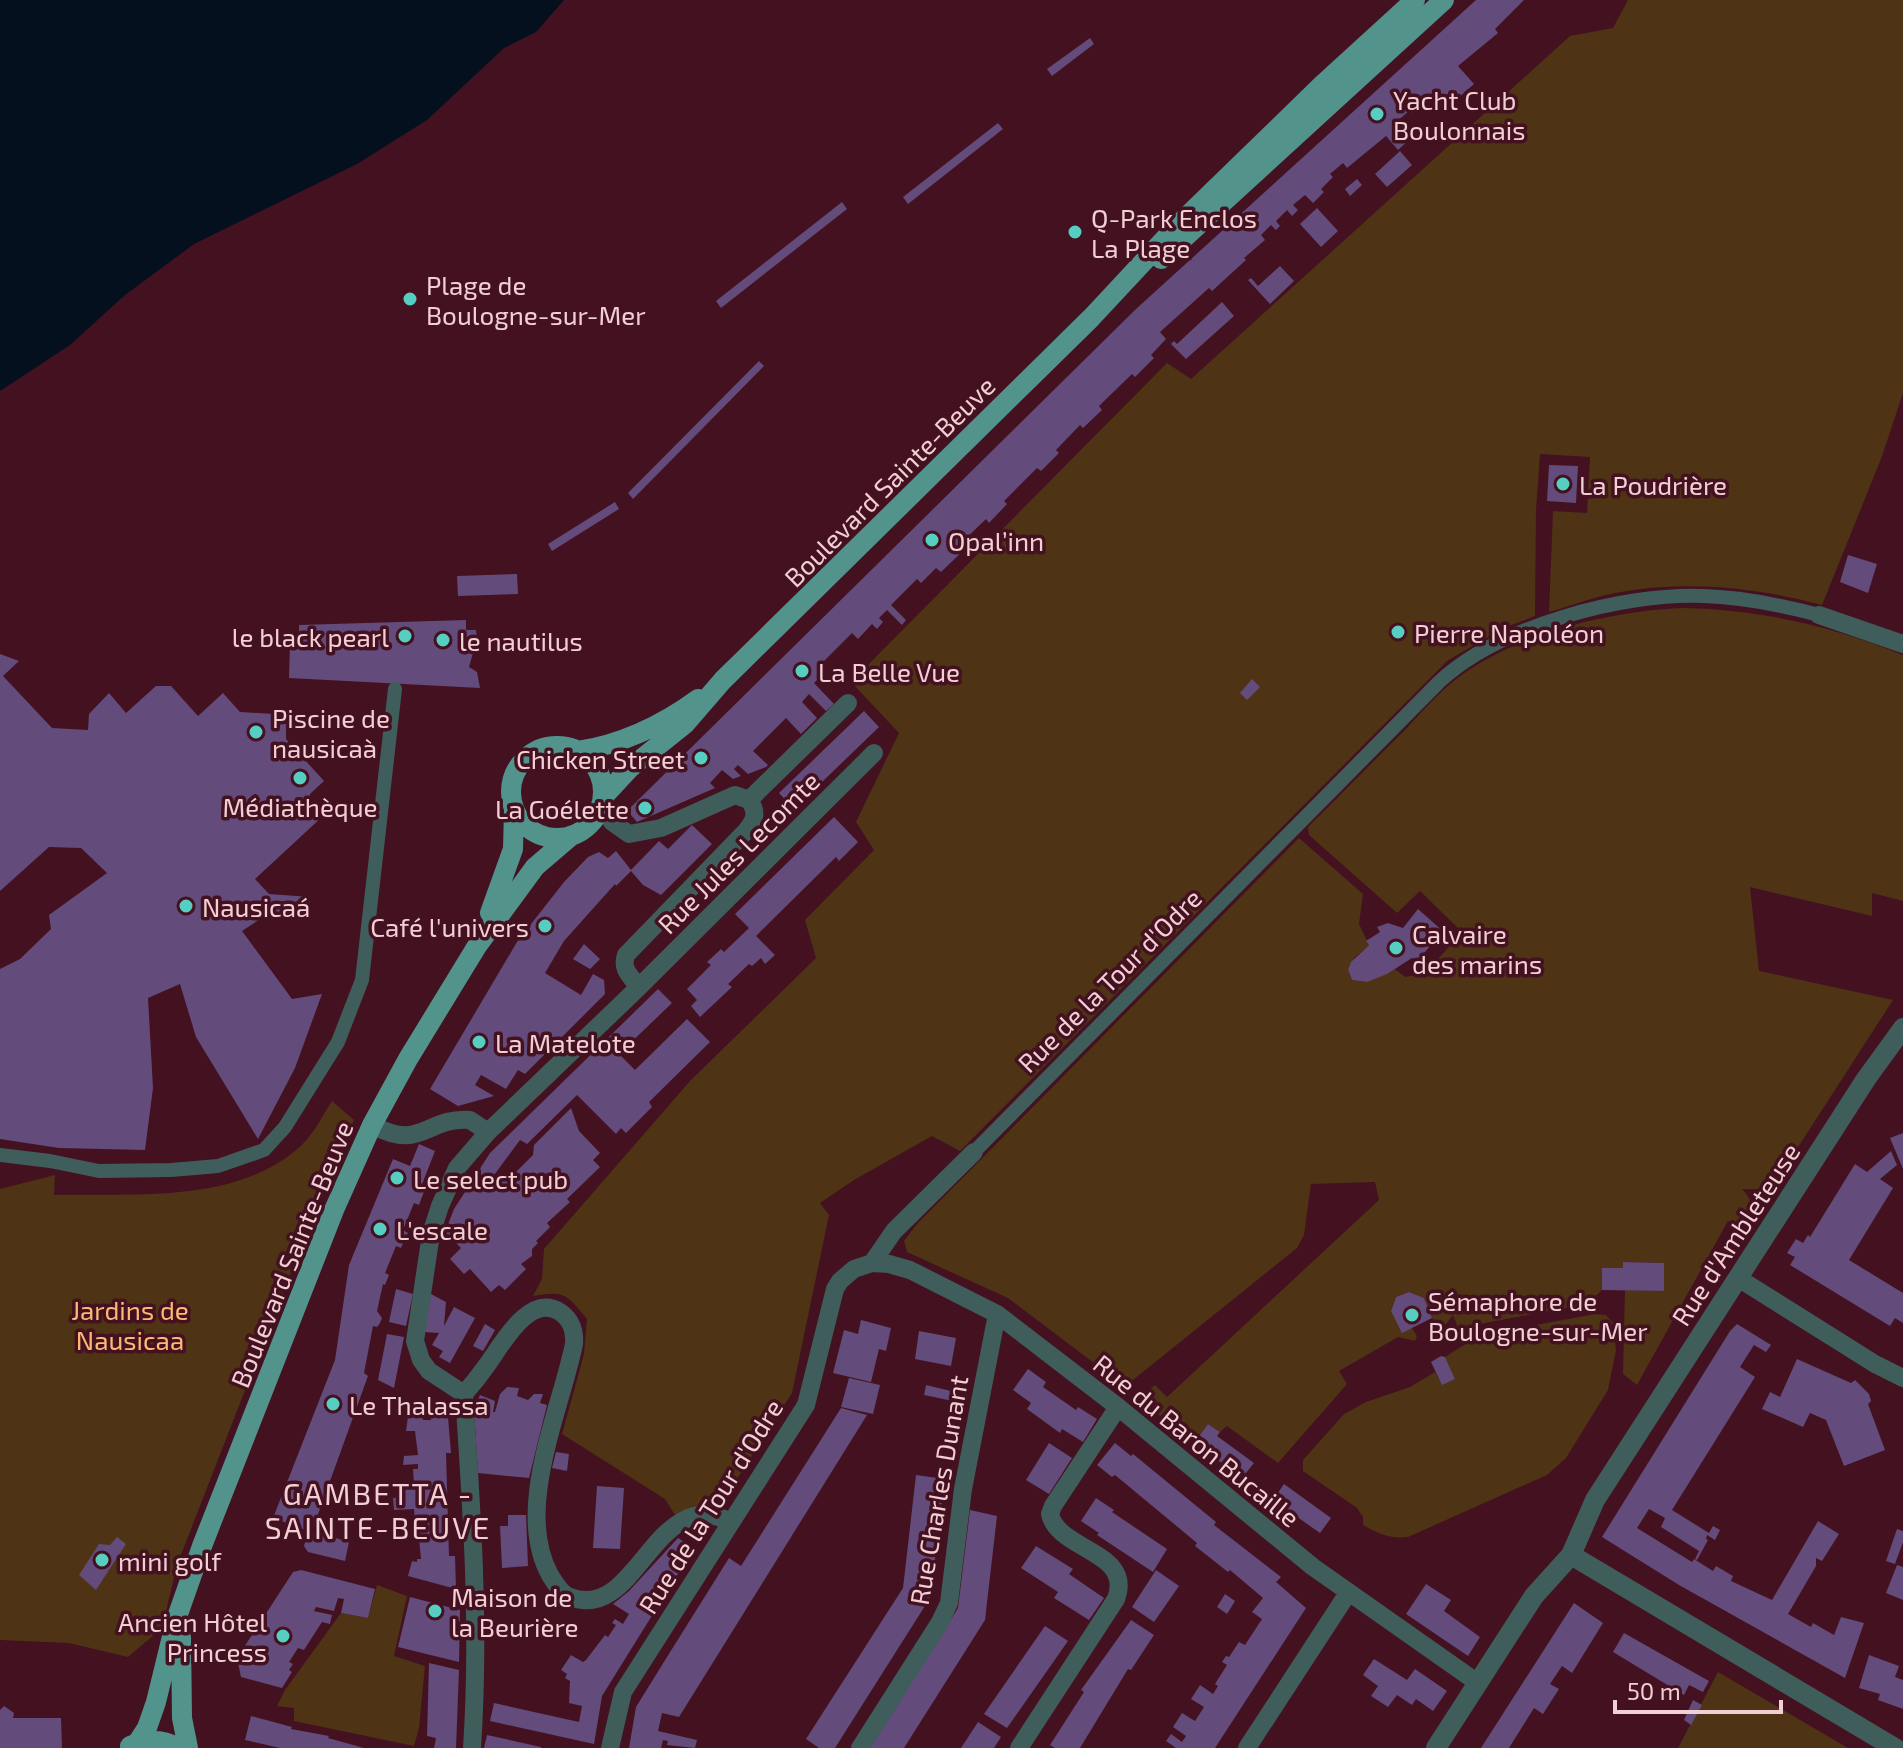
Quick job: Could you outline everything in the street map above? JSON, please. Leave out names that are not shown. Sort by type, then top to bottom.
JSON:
[{"type":"main road","name":"Boulevard Sainte-Beuve","points":[[603,800],[630,768],[685,724],[723,680],[1091,318],[1174,229],[1321,86],[1415,0]]},
{"type":"main road","name":"Boulevard Sainte-Beuve","points":[[1091,318],[1184,239],[1444,0]]},
{"type":"main road","name":"Boulevard Sainte-Beuve","points":[[578,751],[618,743],[645,732],[723,680]]},
{"type":"main road","points":[[564,746],[590,758],[603,783],[603,800],[591,824],[570,837],[551,838],[537,834],[522,822],[514,809],[511,785],[515,772],[535,751],[564,746]]},
{"type":"main road","name":"Boulevard Sainte-Beuve","points":[[477,946],[511,858],[515,840],[514,809]]},
{"type":"main road","name":"Boulevard Sainte-Beuve","points":[[132,1745],[147,1728],[184,1597],[307,1278],[372,1125],[477,946],[535,867],[570,837]]},
{"type":"main road","name":"Boulevard Sainte-Beuve","points":[[184,1597],[181,1709],[188,1748]]},
{"type":"main road","points":[[132,1745],[158,1740],[179,1748]]},
{"type":"street","name":"Rue de la Tour d'Odre","points":[[610,1748],[623,1692],[806,1405],[835,1289],[840,1281],[854,1269],[872,1263],[894,1231],[1439,682],[1469,658],[1506,638],[1607,607],[1654,599],[1702,596],[1735,598],[1819,615],[1903,644]]},
{"type":"street","points":[[0,1155],[99,1171],[218,1166],[264,1150],[285,1127],[338,1042],[362,980],[395,689]]},
{"type":"street","name":"Rue Jules Lecomte","points":[[749,800],[848,703]]},
{"type":"street","name":"Rue Jules Lecomte","points":[[464,1394],[429,1371],[416,1351],[415,1330],[428,1250],[440,1206],[457,1168],[488,1132],[874,753]]},
{"type":"street","name":"Rue Jules Lecomte","points":[[603,800],[616,826],[634,835],[661,828],[729,797],[740,795],[749,800],[756,812],[752,825],[626,955],[626,972],[639,987]]},
{"type":"street","name":"Rue d'Ambleteuse","points":[[1436,1748],[1534,1596],[1571,1555],[1592,1505],[1866,1079],[1903,1028]]},
{"type":"street","points":[[372,1125],[390,1135],[406,1137],[445,1123],[470,1120],[488,1132]]},
{"type":"street","name":"Rue du Baron Bucaille","points":[[872,1263],[910,1270],[997,1314],[1118,1407],[1287,1548],[1478,1683]]},
{"type":"street","points":[[1738,1278],[1875,1364],[1903,1378]]},
{"type":"street","points":[[472,1748],[475,1578],[464,1394],[523,1318],[541,1308],[550,1307],[568,1320],[575,1335],[539,1483],[536,1508],[543,1559],[558,1588],[571,1598],[589,1600],[610,1593],[669,1531],[686,1518],[711,1514],[731,1522]]},
{"type":"street","name":"Rue Charles Dunant","points":[[860,1748],[949,1603],[963,1489],[997,1314]]},
{"type":"street","points":[[1019,1748],[1120,1589],[1120,1581],[1113,1568],[1058,1529],[1050,1514],[1118,1407]]},
{"type":"street","points":[[1571,1555],[1895,1748]]},
{"type":"street","points":[[1247,1748],[1348,1593]]},
{"type":"green space","points":[[1628,0],[1903,0],[1903,393],[1881,459],[1822,605],[1745,590],[1693,586],[1641,589],[1607,595],[1549,612],[1553,511],[1587,513],[1590,457],[1540,454],[1535,616],[1501,629],[1447,661],[960,1151],[932,1136],[820,1203],[829,1215],[792,1393],[737,1479],[708,1502],[675,1515],[665,1499],[562,1434],[584,1354],[587,1319],[565,1296],[533,1296],[542,1279],[544,1249],[690,1081],[816,958],[805,920],[874,850],[856,822],[899,733],[851,682],[1167,363],[1191,379],[1570,36],[1613,28]]},
{"type":"green space","points":[[1685,608],[1742,612],[1796,621],[1903,655],[1903,901],[1872,893],[1872,916],[1750,887],[1759,971],[1893,1000],[1771,1189],[1742,1189],[1751,1207],[1745,1227],[1728,1221],[1637,1385],[1623,1374],[1625,1290],[1664,1291],[1664,1263],[1623,1262],[1623,1268],[1602,1268],[1602,1290],[1587,1304],[1458,1328],[1453,1315],[1442,1329],[1432,1318],[1424,1298],[1409,1292],[1396,1297],[1391,1311],[1412,1328],[1417,1336],[1415,1341],[1398,1337],[1339,1371],[1347,1384],[1278,1463],[1227,1426],[1220,1432],[1208,1424],[1195,1441],[1137,1399],[1155,1385],[1167,1397],[1379,1200],[1375,1182],[1311,1184],[1304,1235],[1297,1248],[1123,1385],[1008,1298],[907,1252],[904,1241],[917,1224],[1299,838],[1363,894],[1359,924],[1369,945],[1354,958],[1348,971],[1352,980],[1367,982],[1395,969],[1405,977],[1430,966],[1461,931],[1420,891],[1397,913],[1309,835],[1308,827],[1441,692],[1479,664],[1534,638],[1565,628],[1627,614]]},
{"type":"green space","name":"Jardins de Nausicaa","points":[[332,1101],[354,1120],[307,1231],[177,1565],[162,1628],[128,1657],[69,1643],[0,1640],[0,1189],[55,1175],[54,1195],[148,1194],[211,1188],[269,1168],[295,1151]]},
{"type":"green space","points":[[1595,1314],[1606,1315],[1613,1323],[1616,1350],[1608,1390],[1566,1458],[1547,1475],[1408,1537],[1395,1537],[1363,1525],[1363,1517],[1357,1508],[1303,1471],[1303,1460],[1344,1414],[1366,1402],[1410,1387],[1435,1372],[1442,1384],[1455,1379],[1445,1357],[1467,1343],[1466,1338]]},
{"type":"green space","points":[[377,1585],[407,1596],[394,1656],[425,1666],[419,1728],[414,1746],[294,1721],[294,1708],[277,1706],[285,1690],[341,1613],[368,1618]]},
{"type":"green space","points":[[1718,1672],[1848,1748],[1678,1748]]},
{"type":"water","points":[[0,0],[564,0],[536,32],[504,48],[427,120],[357,164],[194,244],[125,295],[70,345],[0,391]]},
{"type":"building","points":[[1476,0],[1524,0],[1495,29],[1498,33],[1458,66],[1474,84],[1449,106],[1436,91],[1411,114],[1409,111],[1395,123],[1410,139],[1398,150],[1386,136],[1347,168],[1343,163],[1330,174],[1333,177],[1313,203],[1305,195],[1293,205],[1298,210],[1292,216],[1287,210],[1276,221],[1280,226],[1276,230],[1271,225],[1261,235],[1265,240],[1244,258],[1246,260],[1160,332],[1166,339],[1151,355],[1154,358],[1135,377],[1132,374],[1099,406],[1102,410],[1083,428],[1080,425],[1041,471],[1037,468],[1004,501],[1007,504],[989,523],[986,519],[960,544],[965,549],[941,572],[936,568],[921,583],[917,579],[891,605],[906,620],[902,625],[887,610],[879,618],[883,622],[877,629],[872,624],[858,639],[852,633],[819,666],[825,672],[814,683],[834,704],[826,711],[809,694],[802,702],[817,718],[801,734],[786,718],[753,751],[768,765],[766,767],[748,774],[738,765],[734,769],[741,776],[733,779],[722,770],[710,783],[715,788],[637,822],[631,815],[631,807],[1136,309]]},
{"type":"building","points":[[1090,38],[1094,44],[1052,76],[1047,69]]},
{"type":"building","points":[[998,123],[1003,129],[908,204],[903,197]]},
{"type":"building","points":[[1400,151],[1412,165],[1387,187],[1375,174]]},
{"type":"building","points":[[1357,179],[1362,185],[1350,196],[1345,189]]},
{"type":"building","points":[[842,202],[847,209],[721,308],[716,301]]},
{"type":"building","points":[[1317,208],[1338,231],[1321,247],[1300,224]]},
{"type":"building","points":[[1280,266],[1294,281],[1270,304],[1248,280],[1251,278],[1258,286]]},
{"type":"building","points":[[1222,302],[1234,316],[1186,359],[1171,344],[1174,341],[1177,344]]},
{"type":"building","points":[[759,361],[764,366],[633,499],[628,493]]},
{"type":"building","name":"La Poudrière","points":[[1549,465],[1578,466],[1576,503],[1547,501]]},
{"type":"building","points":[[615,502],[619,509],[552,551],[548,544]]},
{"type":"building","points":[[1848,555],[1877,564],[1868,593],[1840,582]]},
{"type":"building","points":[[517,574],[518,594],[458,596],[457,576]]},
{"type":"building","points":[[466,620],[466,630],[476,630],[477,639],[469,667],[477,672],[480,688],[289,678],[290,644],[299,635],[299,625]]},
{"type":"building","name":"Nausicaá","points":[[0,654],[19,661],[3,676],[52,728],[88,730],[89,714],[109,693],[126,713],[156,686],[171,686],[198,716],[223,693],[240,712],[274,714],[273,724],[286,724],[286,739],[324,781],[310,794],[310,804],[322,817],[255,879],[269,894],[310,897],[310,917],[266,915],[242,931],[292,999],[322,994],[295,1068],[258,1139],[196,1037],[180,984],[148,998],[153,1088],[145,1150],[59,1148],[0,1139],[0,969],[20,959],[51,929],[49,915],[107,873],[81,848],[49,847],[0,891]]},
{"type":"building","points":[[1252,679],[1260,687],[1247,700],[1240,693]]},
{"type":"building","points":[[864,711],[879,727],[794,809],[779,793]]},
{"type":"building","points":[[834,817],[858,842],[839,861],[836,857],[756,936],[775,955],[765,964],[761,958],[752,966],[749,964],[728,984],[732,987],[700,1017],[691,1006],[697,1000],[687,989],[711,965],[707,962],[721,949],[724,952],[749,928],[735,914]]},
{"type":"building","points":[[692,825],[712,844],[661,895],[643,885],[631,871],[615,884],[564,941],[545,973],[581,995],[593,974],[604,980],[605,994],[525,1074],[518,1070],[506,1089],[481,1075],[475,1085],[494,1096],[458,1106],[430,1089],[517,942],[588,857],[599,852],[608,858],[616,851],[631,870],[659,841],[668,849]]},
{"type":"building","name":"Calvaire des marins","points":[[1418,909],[1445,933],[1440,939],[1437,938],[1418,960],[1412,958],[1367,982],[1352,980],[1348,970],[1351,962],[1369,945],[1366,941],[1380,932],[1377,927],[1388,923],[1403,928]]},
{"type":"building","points":[[584,944],[600,959],[590,969],[573,959]]},
{"type":"building","points":[[658,989],[672,1003],[619,1054],[635,1070],[687,1019],[710,1042],[649,1102],[652,1107],[626,1133],[621,1128],[616,1134],[577,1095],[527,1144],[520,1140],[480,1194],[502,1173],[509,1179],[533,1155],[534,1145],[571,1108],[579,1131],[600,1153],[593,1160],[600,1167],[547,1223],[550,1227],[536,1241],[538,1243],[532,1249],[532,1256],[521,1264],[526,1269],[505,1290],[499,1285],[491,1292],[470,1269],[464,1274],[450,1259],[461,1248],[445,1232],[454,1209],[490,1153]]},
{"type":"building","points":[[1903,1133],[1903,1169],[1890,1138]]},
{"type":"building","points":[[419,1144],[435,1151],[421,1187],[425,1189],[419,1205],[414,1203],[403,1230],[408,1233],[401,1248],[396,1246],[385,1273],[389,1275],[383,1284],[377,1311],[382,1318],[377,1327],[373,1326],[364,1373],[368,1376],[312,1531],[349,1542],[345,1561],[308,1552],[304,1546],[308,1531],[273,1518],[335,1360],[349,1265],[393,1159],[410,1166]]},
{"type":"building","points":[[1891,1151],[1897,1165],[1880,1179],[1893,1188],[1849,1260],[1903,1293],[1903,1323],[1895,1318],[1890,1326],[1790,1265],[1795,1257],[1787,1253],[1796,1239],[1803,1243],[1808,1235],[1810,1237],[1855,1164],[1867,1172]]},
{"type":"building","points":[[1623,1262],[1664,1263],[1664,1291],[1602,1290],[1602,1268],[1623,1268]]},
{"type":"building","points":[[396,1289],[413,1294],[406,1326],[389,1322]]},
{"type":"building","name":"Sémaphore de Boulogne-sur-Mer","points":[[1409,1292],[1424,1298],[1432,1318],[1402,1333],[1391,1311],[1396,1297]]},
{"type":"building","points":[[429,1293],[446,1302],[444,1326],[454,1307],[475,1318],[450,1363],[439,1357],[443,1351],[432,1345],[439,1333],[424,1332]]},
{"type":"building","points":[[861,1320],[891,1328],[886,1351],[879,1349],[871,1382],[833,1373],[844,1330],[858,1334]]},
{"type":"building","points":[[485,1324],[495,1330],[483,1351],[473,1346]]},
{"type":"building","points":[[1737,1324],[1771,1345],[1766,1352],[1754,1345],[1740,1367],[1755,1377],[1672,1510],[1709,1533],[1713,1526],[1720,1530],[1715,1540],[1707,1535],[1708,1540],[1697,1560],[1699,1551],[1661,1527],[1665,1518],[1649,1509],[1637,1528],[1692,1562],[1694,1559],[1713,1571],[1716,1566],[1733,1576],[1731,1581],[1772,1600],[1818,1521],[1839,1534],[1822,1561],[1816,1558],[1816,1566],[1788,1614],[1834,1635],[1841,1617],[1864,1623],[1845,1678],[1679,1585],[1602,1537]]},
{"type":"building","points":[[919,1331],[956,1338],[951,1366],[915,1359]]},
{"type":"building","points":[[387,1334],[404,1337],[394,1388],[378,1380]]},
{"type":"building","points":[[1445,1357],[1455,1379],[1442,1385],[1431,1362]]},
{"type":"building","points":[[1797,1359],[1851,1383],[1855,1380],[1869,1394],[1871,1401],[1868,1404],[1885,1450],[1844,1466],[1826,1420],[1810,1413],[1803,1427],[1762,1409],[1770,1392],[1780,1397]]},
{"type":"building","points":[[1028,1369],[1046,1382],[1043,1387],[1076,1410],[1078,1407],[1097,1419],[1083,1442],[1062,1429],[1060,1433],[1027,1409],[1031,1403],[1013,1390]]},
{"type":"building","points":[[849,1378],[880,1385],[873,1414],[841,1407]]},
{"type":"building","points":[[926,1385],[955,1392],[953,1401],[924,1395]]},
{"type":"building","points":[[507,1387],[519,1388],[517,1396],[528,1400],[534,1394],[543,1394],[540,1403],[547,1405],[529,1478],[478,1473],[474,1409],[480,1395],[495,1401],[495,1412],[500,1394]]},
{"type":"building","points":[[431,1406],[448,1417],[451,1453],[446,1453],[449,1556],[455,1556],[456,1589],[408,1576],[412,1561],[421,1559],[414,1509],[394,1510],[393,1498],[403,1497],[402,1486],[414,1485],[413,1469],[418,1469],[418,1464],[403,1465],[404,1456],[418,1455],[415,1431],[406,1431],[409,1409],[423,1415],[423,1420],[431,1420]]},
{"type":"building","points":[[841,1408],[867,1415],[679,1717],[662,1713],[658,1731],[697,1740],[695,1748],[667,1745],[668,1741],[663,1740],[661,1748],[629,1748],[636,1707],[667,1657],[729,1558],[741,1566]]},
{"type":"building","points":[[1208,1424],[1220,1432],[1217,1436],[1254,1463],[1242,1478],[1194,1443]]},
{"type":"building","points":[[1049,1443],[1072,1458],[1049,1494],[1026,1480]]},
{"type":"building","points":[[1115,1443],[1131,1456],[1133,1454],[1216,1522],[1214,1525],[1281,1577],[1276,1582],[1306,1608],[1215,1748],[1176,1748],[1166,1741],[1171,1734],[1182,1742],[1186,1736],[1173,1727],[1182,1713],[1195,1721],[1204,1707],[1191,1699],[1200,1685],[1213,1694],[1218,1686],[1215,1684],[1227,1665],[1222,1662],[1239,1642],[1245,1645],[1262,1619],[1252,1612],[1263,1598],[1195,1546],[1197,1543],[1115,1475],[1112,1477],[1097,1465]]},
{"type":"building","points":[[556,1452],[569,1454],[567,1471],[552,1468]]},
{"type":"building","points":[[916,1475],[945,1479],[930,1598],[835,1748],[819,1748],[806,1739],[903,1588]]},
{"type":"building","points":[[1284,1484],[1331,1518],[1320,1533],[1273,1500]]},
{"type":"building","points":[[597,1486],[624,1488],[620,1549],[593,1548]]},
{"type":"building","points":[[1096,1498],[1167,1549],[1153,1572],[1081,1521]]},
{"type":"building","points":[[970,1510],[997,1516],[985,1620],[904,1748],[870,1748],[958,1608]]},
{"type":"building","points":[[508,1515],[526,1515],[528,1566],[502,1568],[500,1526],[508,1526]]},
{"type":"building","points":[[1897,1529],[1903,1531],[1903,1542],[1895,1564],[1886,1561]]},
{"type":"building","name":"mini golf","points":[[117,1537],[126,1544],[96,1590],[79,1575],[99,1544],[110,1545]]},
{"type":"building","points":[[678,1538],[694,1548],[602,1696],[594,1744],[490,1721],[494,1703],[579,1722],[582,1706],[569,1703],[570,1681],[561,1670],[571,1655],[583,1662],[586,1660],[605,1635],[608,1637],[616,1625],[612,1623],[615,1619],[623,1624],[629,1614],[613,1604]]},
{"type":"building","points":[[1036,1546],[1073,1569],[1069,1574],[1104,1598],[1089,1620],[1054,1598],[1058,1592],[1021,1568]]},
{"type":"building","points":[[1897,1565],[1903,1567],[1903,1600],[1886,1593]]},
{"type":"building","name":"Ancien Hôtel Princess","points":[[301,1570],[375,1589],[368,1618],[341,1613],[344,1599],[338,1598],[334,1611],[316,1607],[314,1611],[332,1615],[330,1624],[322,1622],[304,1650],[298,1648],[289,1662],[293,1664],[289,1670],[292,1672],[282,1688],[241,1677],[237,1658],[293,1572]]},
{"type":"building","points":[[1156,1570],[1179,1586],[1154,1622],[1132,1607]]},
{"type":"building","points":[[1426,1584],[1451,1600],[1444,1611],[1480,1637],[1468,1656],[1406,1614]]},
{"type":"building","points":[[1225,1594],[1235,1601],[1227,1614],[1217,1607]]},
{"type":"building","points":[[410,1597],[460,1610],[459,1662],[398,1647]]},
{"type":"building","points":[[1574,1603],[1603,1623],[1572,1673],[1562,1666],[1550,1684],[1559,1689],[1543,1714],[1534,1708],[1509,1748],[1481,1748]]},
{"type":"building","points":[[1131,1620],[1154,1635],[1131,1670],[1128,1669],[1080,1748],[1055,1748],[1050,1745],[1084,1692],[1081,1690]]},
{"type":"building","points":[[1045,1626],[1068,1641],[1007,1728],[984,1714]]},
{"type":"building","points":[[1624,1633],[1709,1681],[1703,1692],[1689,1685],[1684,1695],[1613,1652]]},
{"type":"building","points":[[1869,1655],[1899,1666],[1895,1677],[1903,1680],[1903,1709],[1878,1700],[1880,1694],[1859,1688]]},
{"type":"building","points":[[1374,1659],[1407,1680],[1415,1669],[1447,1691],[1433,1711],[1416,1699],[1412,1705],[1397,1695],[1388,1707],[1371,1696],[1378,1686],[1363,1675]]},
{"type":"building","points":[[429,1663],[459,1670],[456,1748],[434,1748],[436,1738],[427,1736]]},
{"type":"building","points":[[1693,1700],[1702,1705],[1691,1725],[1684,1720]]},
{"type":"building","points":[[4,1706],[14,1713],[13,1718],[61,1718],[62,1748],[0,1748],[0,1710]]},
{"type":"building","points":[[251,1716],[364,1748],[280,1748],[245,1740]]},
{"type":"building","points":[[978,1722],[1001,1737],[994,1748],[961,1748]]},
{"type":"building","points":[[487,1735],[541,1747],[541,1748],[484,1748]]},
{"type":"place","name":"Yacht Club Boulonnais","points":[[1377,114]]},
{"type":"place","name":"Q-Park Enclos La Plage","points":[[1075,232]]},
{"type":"place","name":"Plage de Boulogne-sur-Mer","points":[[410,299]]},
{"type":"place","name":"La Poudrière","points":[[1563,484]]},
{"type":"place","name":"Opal’inn","points":[[932,540]]},
{"type":"place","name":"Pierre Napoléon","points":[[1398,632]]},
{"type":"place","name":"le black pearl","points":[[405,636]]},
{"type":"place","name":"le nautilus","points":[[443,640]]},
{"type":"place","name":"La Belle Vue","points":[[802,671]]},
{"type":"place","name":"Piscine de nausicaà","points":[[256,732]]},
{"type":"place","name":"Chicken Street","points":[[701,758]]},
{"type":"place","name":"Médiathèque","points":[[300,778]]},
{"type":"place","name":"La Goélette","points":[[645,808]]},
{"type":"place","name":"Nausicaá","points":[[186,906]]},
{"type":"place","name":"Café l'univers","points":[[545,926]]},
{"type":"place","name":"Calvaire des marins","points":[[1396,948]]},
{"type":"place","name":"La Matelote","points":[[479,1042]]},
{"type":"place","name":"Le select pub","points":[[397,1178]]},
{"type":"place","name":"L'escale","points":[[380,1229]]},
{"type":"place","name":"Sémaphore de Boulogne-sur-Mer","points":[[1412,1315]]},
{"type":"place","name":"Le Thalassa","points":[[333,1404]]},
{"type":"place","name":"mini golf","points":[[102,1560]]},
{"type":"place","name":"Maison de la Beurière","points":[[435,1611]]},
{"type":"place","name":"Ancien Hôtel Princess","points":[[283,1636]]},
{"type":"district","name":"GAMBETTA - SAINTE-BEUVE","points":[[378,1510]]}]
